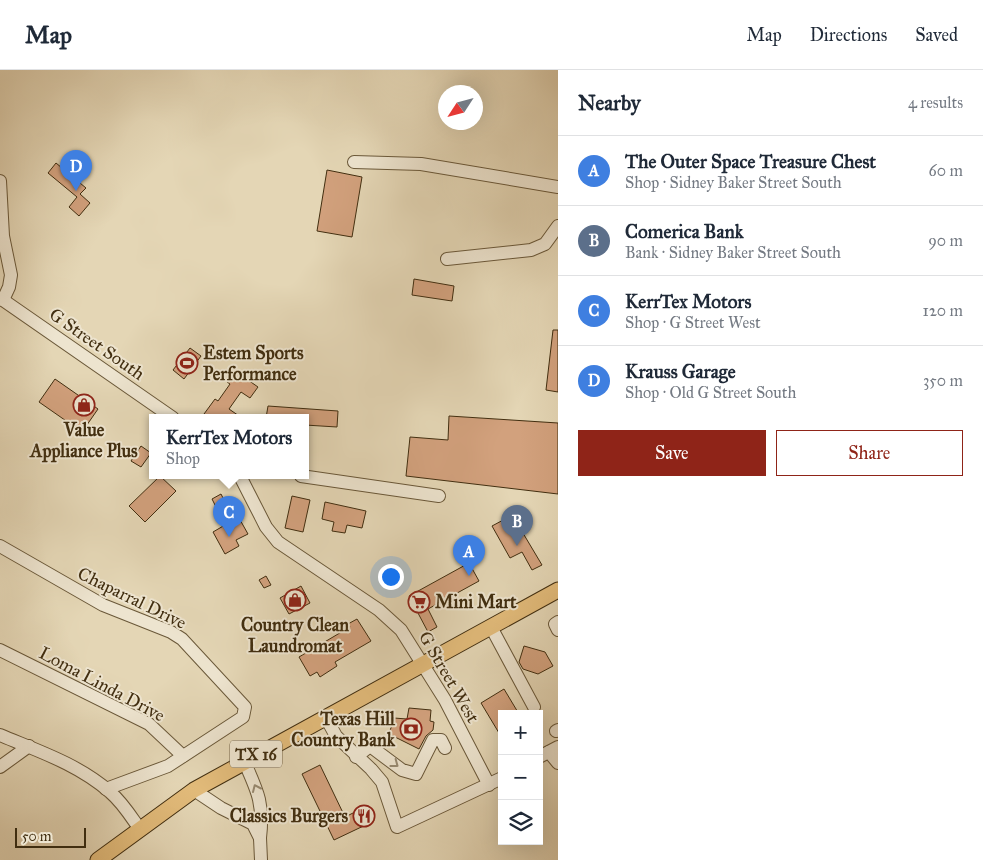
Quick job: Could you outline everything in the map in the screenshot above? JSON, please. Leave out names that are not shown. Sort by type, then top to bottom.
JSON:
[{"type":"main road","name":"TX 16","points":[[98,860],[139,828],[194,790],[423,662],[558,590]]},
{"type":"street","points":[[354,162],[421,164],[558,187]]},
{"type":"street","points":[[0,181],[3,236],[11,275],[11,281],[2,299]]},
{"type":"street","points":[[447,260],[531,250],[545,244],[558,226]]},
{"type":"street","name":"G Street South","points":[[2,299],[167,414]]},
{"type":"street","points":[[309,477],[439,496]]},
{"type":"street","name":"G Street West","points":[[242,479],[266,527],[278,542],[388,616],[401,630],[423,662],[490,785]]},
{"type":"street","name":"Chaparral Drive","points":[[0,546],[103,606],[171,632],[182,640],[242,702],[246,712],[244,716],[182,756],[153,772],[106,789]]},
{"type":"street","points":[[558,622],[555,624],[558,630]]},
{"type":"street","points":[[491,627],[534,707]]},
{"type":"street","name":"Loma Linda Drive","points":[[0,650],[148,724],[182,756]]},
{"type":"street","points":[[325,716],[336,736],[382,782],[397,827],[498,780]]},
{"type":"street","points":[[0,736],[29,746],[65,763],[106,789],[119,801],[139,828]]},
{"type":"street","points":[[356,757],[370,746],[402,770],[416,774],[433,740],[441,740],[445,748]]},
{"type":"street","points":[[0,767],[29,746]]},
{"type":"street","points":[[549,752],[558,763]]},
{"type":"street","points":[[244,761],[260,797],[262,818],[260,860]]},
{"type":"street","points":[[194,790],[221,808],[253,824],[260,838]]},
{"type":"building","points":[[56,163],[86,188],[80,194],[90,203],[79,216],[69,207],[77,197],[48,173]]},
{"type":"building","points":[[327,170],[362,177],[352,237],[317,231]]},
{"type":"building","points":[[414,279],[454,286],[452,301],[412,295]]},
{"type":"building","points":[[553,330],[558,330],[558,392],[546,390]]},
{"type":"building","name":"Estem Sports Performance","points":[[190,348],[201,356],[184,379],[173,370]]},
{"type":"building","points":[[235,371],[258,387],[250,398],[241,392],[229,409],[236,414],[204,414],[215,399],[218,401],[230,384],[227,382]]},
{"type":"building","points":[[55,379],[98,409],[82,432],[39,402]]},
{"type":"building","points":[[268,406],[338,411],[337,427],[309,425],[309,414],[267,414]]},
{"type":"building","points":[[449,416],[558,423],[558,494],[406,476],[410,437],[448,440]]},
{"type":"building","points":[[141,446],[149,452],[149,456],[141,467],[131,461]]},
{"type":"building","points":[[157,479],[163,479],[176,491],[145,522],[129,506]]},
{"type":"building","points":[[221,494],[234,520],[239,518],[248,534],[236,540],[239,546],[225,554],[213,532],[225,525],[212,499]]},
{"type":"building","points":[[292,496],[310,500],[303,532],[285,528]]},
{"type":"building","points":[[325,502],[366,511],[362,528],[347,525],[345,533],[332,531],[334,522],[322,519]]},
{"type":"building","points":[[507,518],[508,521],[514,518],[542,565],[532,570],[522,552],[510,558],[492,526]]},
{"type":"building","points":[[469,563],[479,581],[428,609],[437,627],[428,632],[409,596]]},
{"type":"building","points":[[266,576],[271,585],[264,588],[259,580]]},
{"type":"building","name":"Country Clean Laundromat","points":[[301,586],[310,603],[289,614],[280,598]]},
{"type":"building","points":[[357,619],[371,641],[335,662],[337,666],[320,677],[317,672],[310,676],[299,657],[350,627],[348,624]]},
{"type":"building","points":[[524,646],[545,652],[553,666],[538,674],[523,669],[519,662]]},
{"type":"building","points":[[504,689],[517,710],[498,710],[498,731],[481,703]]},
{"type":"building","name":"Texas Hill Country Bank","points":[[409,708],[431,710],[430,721],[434,722],[433,730],[426,736],[419,749],[389,734],[394,718],[407,719]]},
{"type":"building","points":[[320,765],[345,817],[367,806],[374,821],[334,840],[302,774]]},
{"type":"place","name":"Krauss Garage","points":[[76,191]]},
{"type":"place","name":"Estem Sports Performance","points":[[187,363]]},
{"type":"place","name":"Value Appliance Plus","points":[[84,405]]},
{"type":"place","name":"KerrTex Motors","points":[[229,537]]},
{"type":"place","name":"Comerica Bank","points":[[517,546]]},
{"type":"place","name":"The Outer Space Treasure Chest","points":[[469,576]]},
{"type":"place","name":"Country Clean Laundromat","points":[[295,600]]},
{"type":"place","name":"Mini Mart","points":[[419,602]]},
{"type":"place","name":"Texas Hill Country Bank","points":[[411,729]]},
{"type":"place","name":"Classics Burgers","points":[[364,816]]}]
